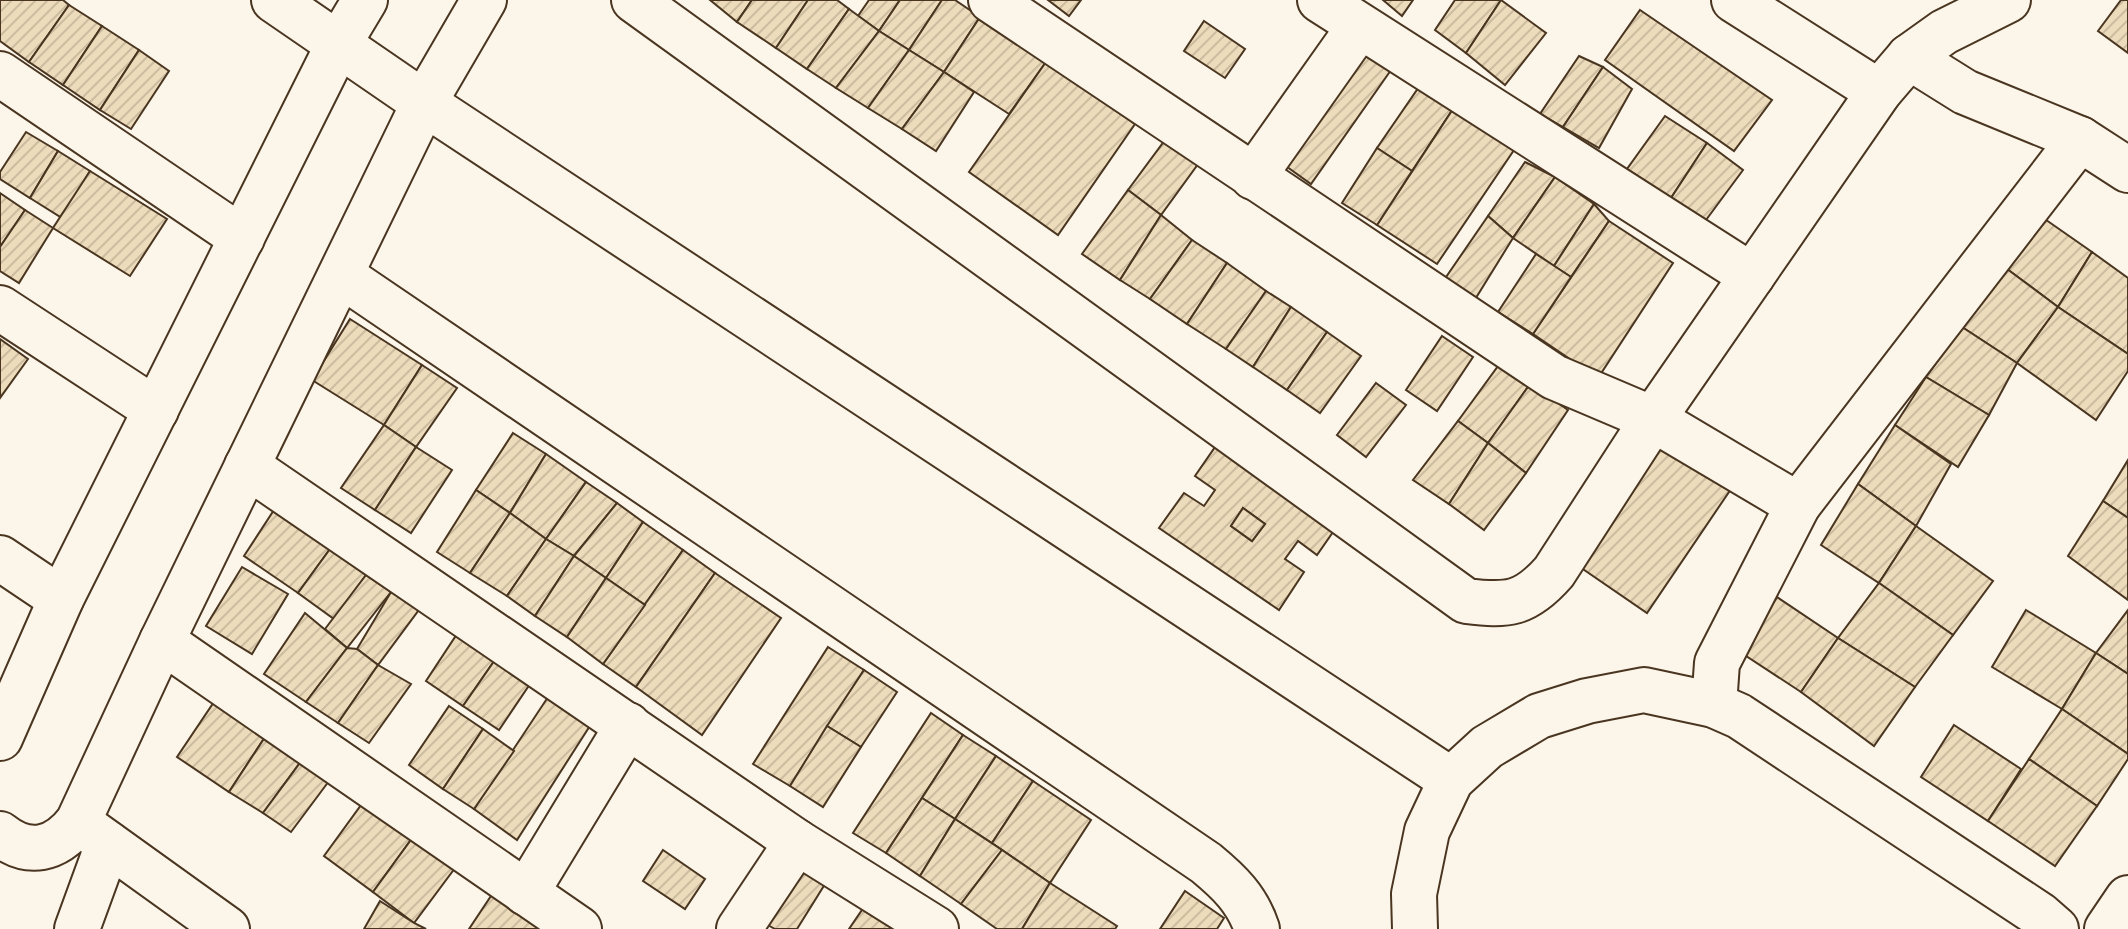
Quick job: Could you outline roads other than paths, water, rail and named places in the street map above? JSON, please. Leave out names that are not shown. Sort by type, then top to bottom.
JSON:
[{"type":"street","points":[[274,0],[424,103],[1451,780]]},
{"type":"street","points":[[0,738],[61,599],[338,45],[365,0]]},
{"type":"street","points":[[77,929],[93,833],[162,641],[424,103],[484,0]]},
{"type":"street","points":[[634,0],[1466,601],[1505,604],[1521,601],[1539,589],[1554,572],[1653,419],[1879,92],[1909,57],[1944,32],[2008,0]]},
{"type":"street","points":[[991,0],[1554,377],[1653,419],[1798,505]]},
{"type":"street","points":[[1320,0],[1752,276]]},
{"type":"street","points":[[1734,0],[1879,92]]},
{"type":"street","points":[[1253,177],[1359,27]]},
{"type":"street","points":[[1909,57],[1965,92],[2080,139],[2128,170]]},
{"type":"street","points":[[0,74],[242,238]]},
{"type":"street","points":[[1714,705],[1717,663],[1798,505],[2080,139]]},
{"type":"street","points":[[341,275],[1206,863],[1232,884],[1247,904],[1257,929]]},
{"type":"street","points":[[0,308],[156,410]]},
{"type":"street","points":[[247,466],[797,842],[936,929]]},
{"type":"street","points":[[0,558],[61,599]]},
{"type":"street","points":[[162,641],[579,929]]},
{"type":"street","points":[[1415,929],[1414,894],[1427,831],[1451,780],[1487,747],[1539,716],[1587,701],[1644,690],[1714,705],[1739,716],[2040,915],[2056,929]]},
{"type":"street","points":[[526,893],[628,725]]},
{"type":"street","points":[[0,834],[10,842],[26,847],[48,847],[68,835],[93,833],[227,929]]},
{"type":"street","points":[[739,929],[797,842]]},
{"type":"street","points":[[2107,929],[2128,898]]}]
